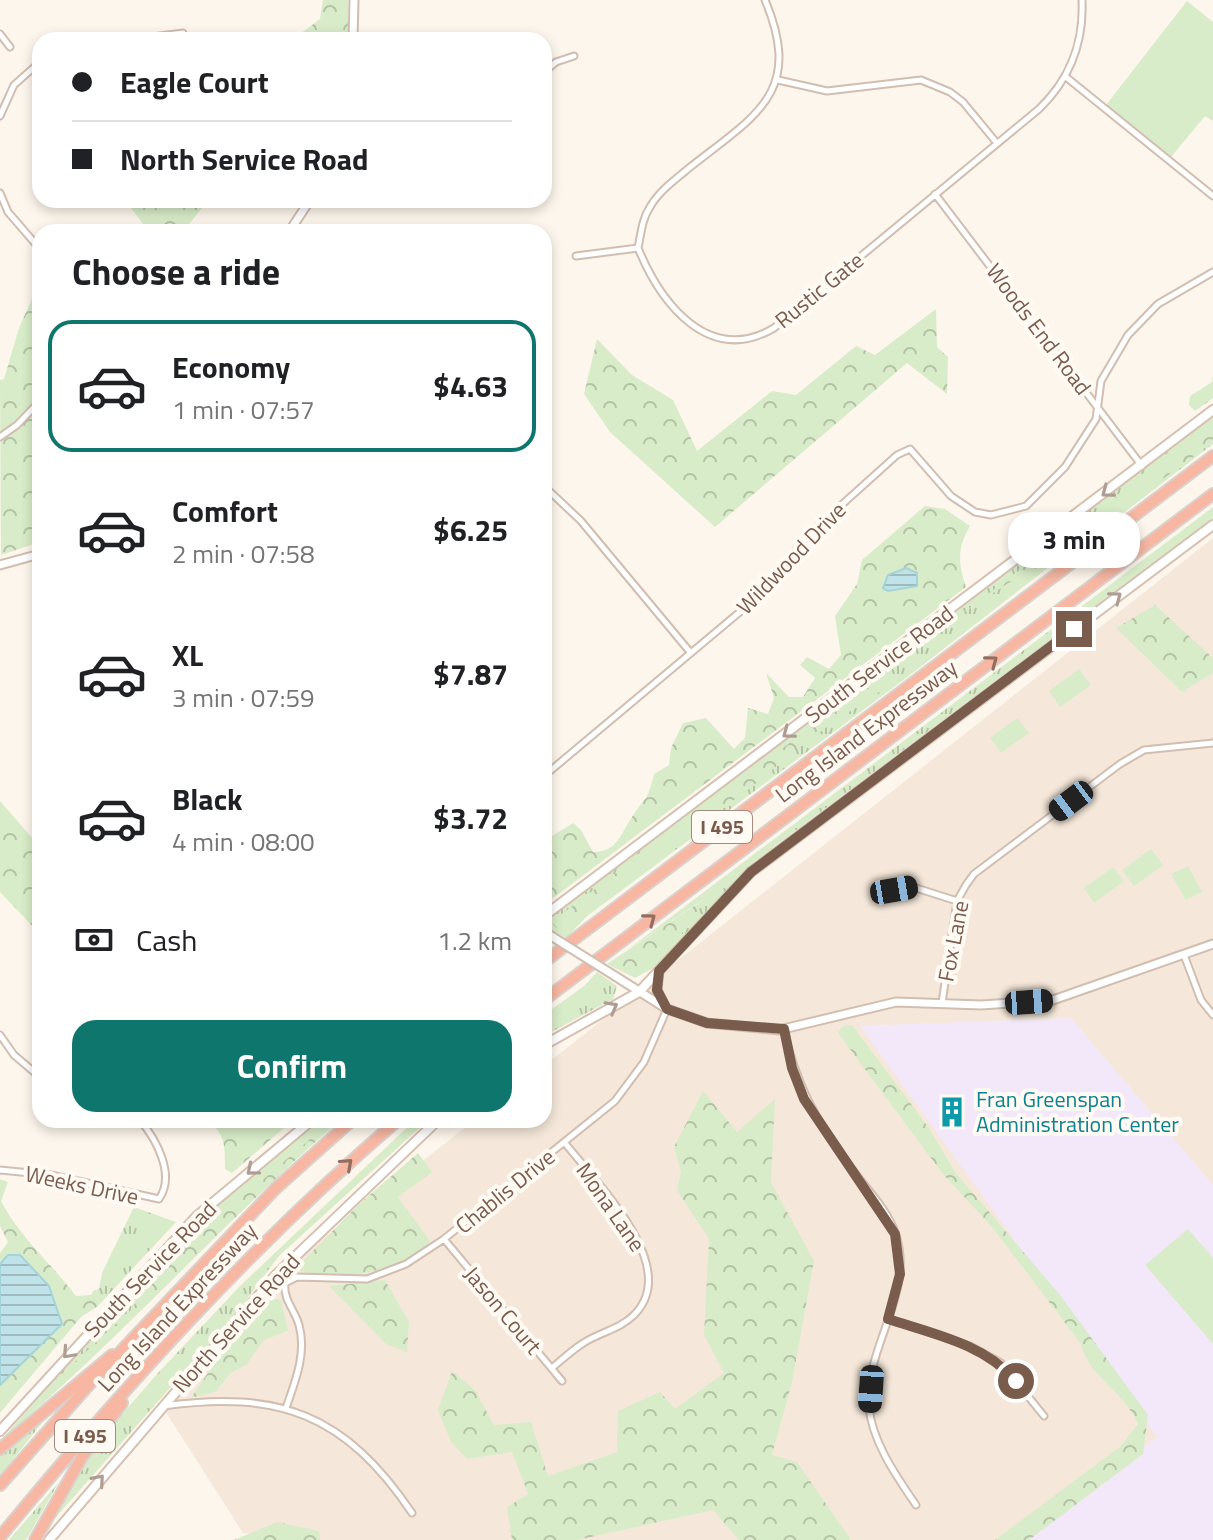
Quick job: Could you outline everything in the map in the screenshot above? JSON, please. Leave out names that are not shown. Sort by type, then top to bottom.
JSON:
[{"type":"highway","name":"Long Island Expressway","points":[[552,956],[1213,456]]},
{"type":"highway","name":"Long Island Expressway","points":[[552,994],[1213,494]]},
{"type":"highway","name":"Long Island Expressway","points":[[0,1485],[276,1188],[343,1128]]},
{"type":"highway","name":"Long Island Expressway","points":[[0,1537],[171,1337],[297,1210],[389,1128]]},
{"type":"highway","points":[[35,1540],[82,1457],[171,1337]]},
{"type":"highway","points":[[0,1449],[127,1345]]},
{"type":"main road","name":"South Service Road","points":[[552,910],[1213,410]]},
{"type":"main road","points":[[552,1041],[639,992],[751,872],[1213,525]]},
{"type":"main road","name":"South Service Road","points":[[0,1431],[197,1216],[302,1128]]},
{"type":"main road","name":"North Service Road","points":[[49,1540],[277,1274],[430,1128]]},
{"type":"street","points":[[353,32],[354,0]]},
{"type":"street","points":[[576,256],[638,248],[642,224],[662,191],[753,118],[778,80],[779,39],[765,0]]},
{"type":"street","name":"Rustic Gate","points":[[638,248],[662,290],[696,329],[715,339],[742,341],[774,328],[1039,109],[1066,77],[1078,46],[1082,0]]},
{"type":"street","points":[[0,34],[10,47]]},
{"type":"street","points":[[552,65],[574,56]]},
{"type":"street","points":[[0,116],[14,85],[32,69]]},
{"type":"street","points":[[1066,77],[1213,196]]},
{"type":"street","points":[[778,80],[827,91],[921,80],[950,92],[963,102],[996,142]]},
{"type":"street","points":[[0,193],[8,212],[32,240]]},
{"type":"street","name":"Woods End Road","points":[[935,194],[1142,466]]},
{"type":"street","name":"Wildwood Drive","points":[[552,768],[766,590],[807,536],[897,455],[910,449],[951,496],[975,512],[1009,513],[1026,506],[1058,475],[1096,419],[1101,381],[1110,363],[1142,319],[1175,293],[1213,272]]},
{"type":"street","points":[[0,437],[32,409]]},
{"type":"street","points":[[552,494],[581,521],[690,652]]},
{"type":"street","points":[[0,565],[32,556]]},
{"type":"street","name":"Fox Lane","points":[[942,1003],[957,901],[974,874],[1120,764],[1144,750],[1213,743]]},
{"type":"street","points":[[894,890],[913,887],[957,901]]},
{"type":"street","points":[[552,936],[667,1009],[707,1023],[784,1029],[896,1002],[981,1005],[1053,1000],[1213,944]]},
{"type":"street","points":[[1184,955],[1201,1000],[1213,1015]]},
{"type":"street","points":[[659,971],[657,990],[667,1009]]},
{"type":"street","name":"Chablis Drive","points":[[286,1408],[300,1367],[301,1346],[299,1325],[284,1291],[285,1283],[297,1277],[367,1279],[406,1264],[444,1239],[565,1143],[631,1084],[667,1009]]},
{"type":"street","points":[[784,1029],[792,1068],[804,1099],[895,1234],[900,1274],[872,1370],[869,1407],[878,1441],[916,1505]]},
{"type":"street","points":[[0,1035],[14,1055],[32,1070]]},
{"type":"street","name":"Weeks Drive","points":[[0,1170],[88,1182],[152,1200],[163,1196],[166,1181],[163,1164],[147,1128]]},
{"type":"street","name":"Mona Lane","points":[[552,1368],[586,1341],[616,1328],[636,1313],[645,1298],[649,1276],[644,1248],[565,1143]]},
{"type":"street","name":"Jason Court","points":[[444,1239],[562,1381]]},
{"type":"street","points":[[888,1319],[970,1346],[1001,1363],[1044,1416]]},
{"type":"street","points":[[162,1406],[227,1400],[286,1408],[352,1442],[386,1475],[412,1513]]},
{"type":"shaded area","points":[[1213,538],[1213,1540],[291,1540],[243,1533],[162,1406],[277,1274],[465,1128],[552,1128],[552,1060]]},
{"type":"shaded area","points":[[1071,1018],[1213,1185],[1213,1540],[1021,1540],[1157,1437],[860,1026]]},
{"type":"green space","points":[[323,0],[348,0],[348,32],[303,32],[320,19]]},
{"type":"green space","points":[[1187,1],[1213,22],[1213,121],[1205,116],[1171,157],[1106,105]]},
{"type":"green space","points":[[131,208],[202,208],[189,224],[143,224]]},
{"type":"green space","points":[[32,299],[32,545],[1,555],[0,380],[4,379],[19,328]]},
{"type":"green space","points":[[936,309],[937,347],[948,357],[947,394],[907,363],[715,527],[610,432],[584,394],[597,339],[632,375],[673,400],[697,451],[772,391],[796,395],[856,346],[875,355]]},
{"type":"green space","points":[[1213,375],[1213,398],[1195,411],[1189,405],[1190,396],[1212,382]]},
{"type":"green space","points":[[1213,417],[1213,444],[586,917],[566,938],[552,930],[552,917]]},
{"type":"green space","points":[[1213,424],[1213,441],[1193,457],[1047,563],[1013,580],[960,615]]},
{"type":"green space","points":[[925,506],[945,509],[970,526],[960,556],[966,587],[552,899],[552,836],[573,823],[581,830],[593,852],[613,845],[646,798],[654,774],[669,765],[671,748],[683,723],[706,718],[734,749],[745,738],[748,708],[768,714],[774,698],[766,673],[789,697],[803,697],[815,678],[800,665],[807,657],[829,669],[841,655],[835,616],[857,584],[862,560]]},
{"type":"green space","points":[[1213,507],[1213,518],[751,864],[667,954],[706,898],[626,951]]},
{"type":"green space","points":[[1155,605],[1213,658],[1213,673],[1182,692],[1116,628]]},
{"type":"green space","points":[[1079,669],[1091,685],[1060,707],[1049,691]]},
{"type":"green space","points":[[885,678],[892,684],[812,738],[744,793],[619,881],[577,920],[566,938],[552,923],[552,921],[827,715]]},
{"type":"green space","points":[[1017,718],[1029,733],[1001,753],[990,738]]},
{"type":"green space","points":[[0,801],[32,838],[32,926],[0,892]]},
{"type":"green space","points":[[1151,849],[1163,865],[1134,886],[1122,870]]},
{"type":"green space","points":[[1188,866],[1202,892],[1186,900],[1171,874]]},
{"type":"green space","points":[[1113,867],[1124,881],[1094,903],[1084,888]]},
{"type":"green space","points":[[708,897],[655,967],[635,978],[607,964]]},
{"type":"green space","points":[[597,972],[617,986],[613,999],[552,1032],[552,1009],[584,986]]},
{"type":"green space","points":[[852,1025],[929,1128],[955,1172],[1060,1295],[1148,1415],[1143,1454],[1029,1540],[995,1540],[1121,1446],[1138,1424],[1125,1403],[1091,1365],[1081,1344],[992,1227],[942,1173],[844,1041],[838,1032],[843,1026]]},
{"type":"green space","points":[[703,1091],[737,1132],[775,1099],[771,1182],[814,1261],[792,1382],[772,1455],[797,1462],[851,1540],[739,1540],[713,1510],[577,1540],[512,1540],[507,1507],[528,1494],[512,1452],[467,1459],[451,1442],[438,1410],[452,1371],[475,1390],[494,1425],[531,1422],[548,1476],[617,1452],[618,1411],[660,1392],[675,1409],[724,1373],[704,1335],[709,1239],[677,1190],[681,1172],[674,1147]]},
{"type":"green space","points":[[215,1128],[284,1128],[232,1173],[225,1169],[224,1147]]},
{"type":"green space","points":[[310,1128],[331,1128],[0,1442],[46,1387],[170,1252],[214,1209]]},
{"type":"green space","points":[[320,1128],[331,1128],[41,1405],[33,1401],[132,1309],[150,1276]]},
{"type":"green space","points":[[407,1128],[419,1128],[279,1256],[237,1312],[42,1533],[95,1445],[240,1286]]},
{"type":"green space","points":[[418,1153],[432,1172],[398,1197],[430,1241],[428,1247],[381,1269],[347,1276],[312,1274],[295,1269],[359,1204]]},
{"type":"green space","points":[[0,1179],[8,1182],[1,1201],[9,1215],[76,1296],[101,1294],[98,1306],[81,1317],[0,1413],[0,1385],[62,1323],[8,1255],[0,1264],[0,1253],[8,1242],[0,1226]]},
{"type":"green space","points":[[134,1207],[176,1222],[98,1306],[100,1294],[91,1296],[93,1291],[99,1289],[102,1273]]},
{"type":"green space","points":[[1188,1229],[1213,1258],[1213,1344],[1145,1265]]},
{"type":"green space","points":[[385,1280],[409,1322],[407,1352],[386,1344],[329,1286]]},
{"type":"green space","points":[[271,1298],[281,1300],[288,1331],[264,1340],[246,1365],[230,1373],[217,1391],[191,1398],[222,1352]]},
{"type":"green space","points":[[38,1421],[41,1424],[0,1476],[0,1456]]},
{"type":"green space","points":[[59,1482],[26,1540],[9,1540]]},
{"type":"green space","points":[[277,1522],[319,1531],[320,1540],[234,1540]]},
{"type":"water","points":[[906,568],[917,573],[917,586],[888,591],[883,588],[888,575]]},
{"type":"water","points":[[8,1255],[20,1255],[49,1286],[62,1324],[0,1385],[0,1264]]},
{"type":"place","name":"Fran Greenspan Administration Center","points":[[952,1112]]},
{"type":"route","points":[[1016,1381],[1001,1363],[970,1346],[888,1319],[900,1274],[895,1234],[875,1199],[804,1099],[792,1068],[784,1029],[707,1023],[667,1009],[656,985],[659,971],[751,872],[1074,629]]}]
